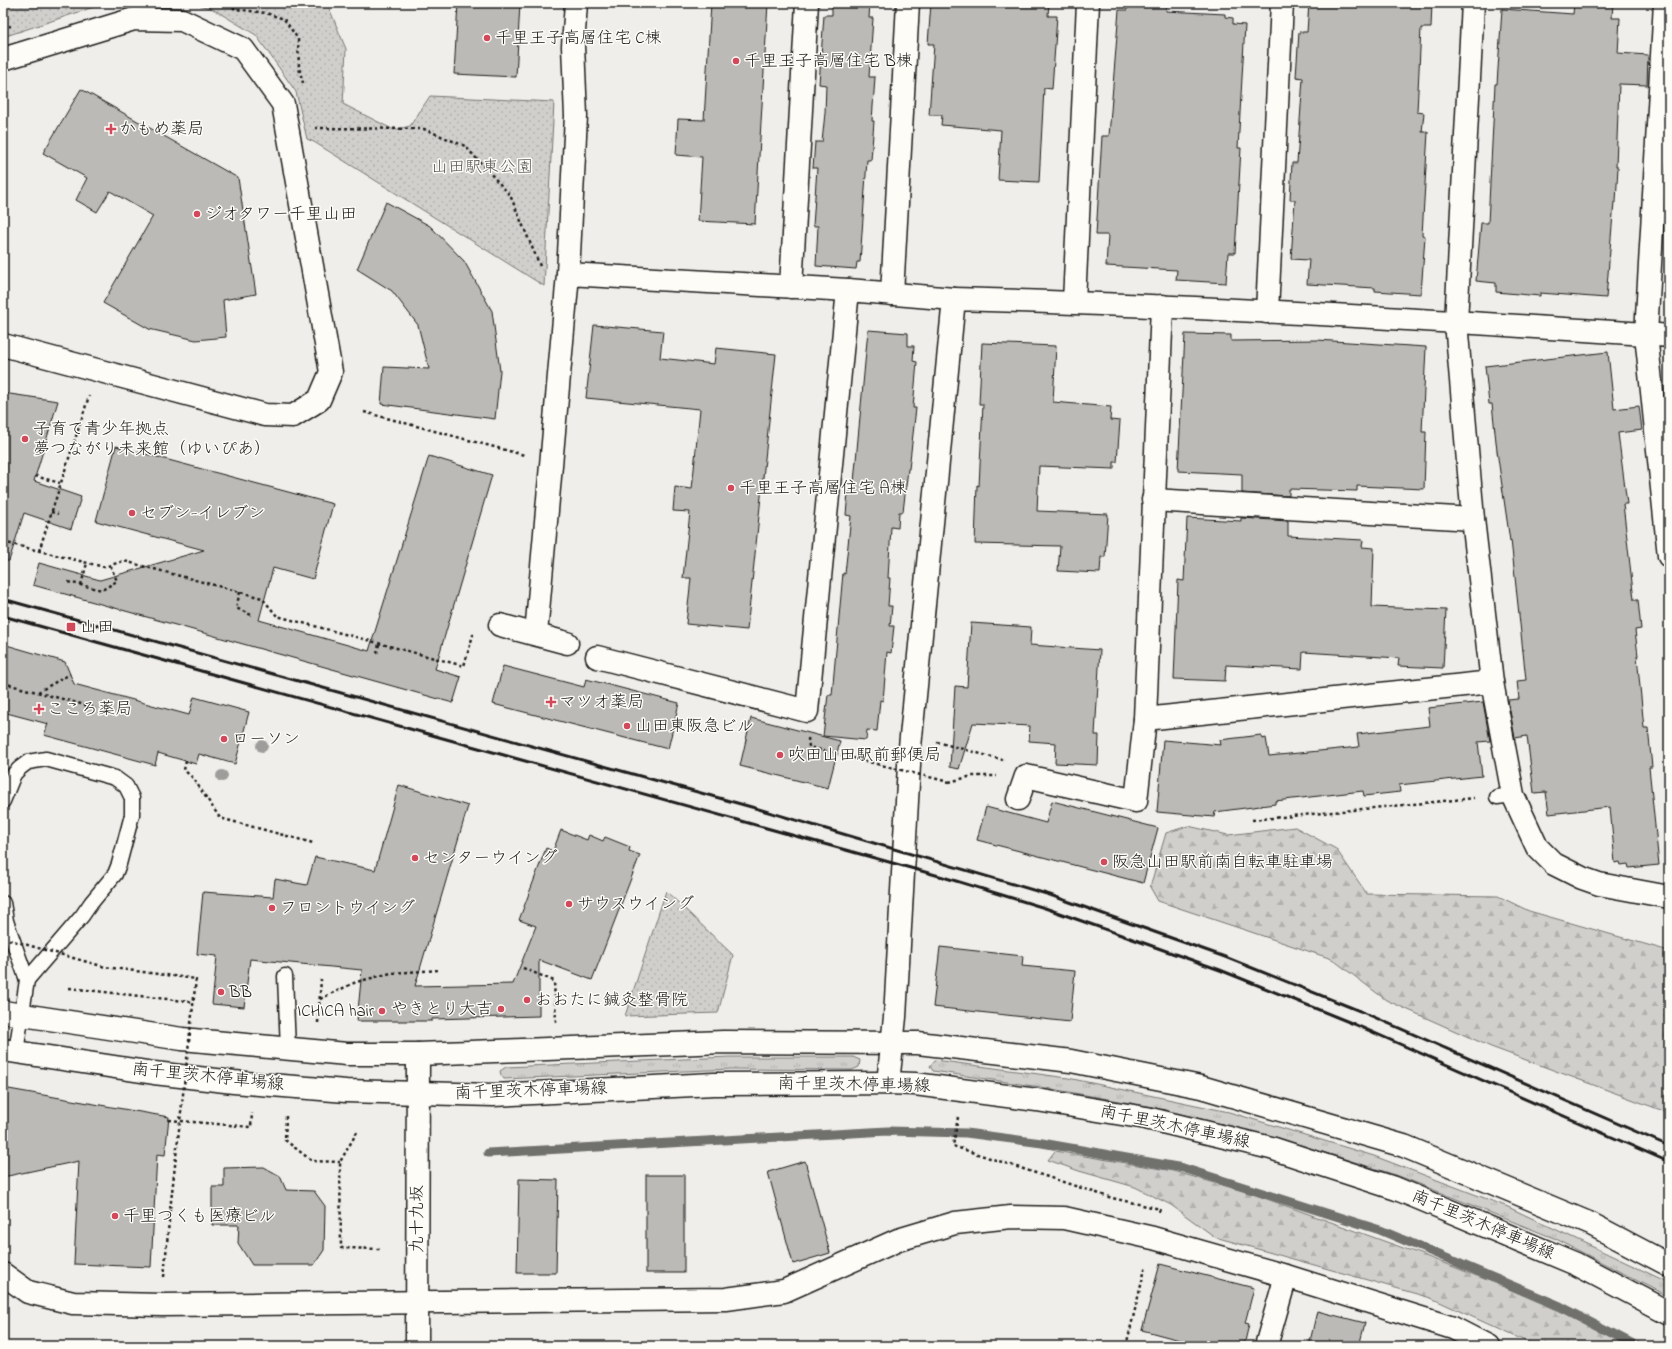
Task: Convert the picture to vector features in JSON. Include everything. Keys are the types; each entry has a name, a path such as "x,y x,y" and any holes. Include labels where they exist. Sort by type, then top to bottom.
{"street":[{"path":"536,634 568,274 576,116 573,46 576,3"},
{"path":"791,287 807,3"},
{"path":"892,294 908,3"},
{"path":"1074,302 1088,3"},
{"path":"1267,312 1282,3"},
{"path":"1473,3 1456,322 1473,519 1505,796 1537,847 1554,864 1599,884 1669,897"},
{"path":"1665,3 1646,334 1669,556"},
{"path":"3,59 134,19 182,20 243,49 283,104 331,372 319,400 293,416 265,415 3,344"},
{"path":"568,274 848,290 954,299 1162,306 1456,322 1669,336"},
{"path":"597,657 807,711 848,290"},
{"path":"888,1083 895,1017 910,747 954,299"},
{"path":"1018,799 1026,776 1136,801 1145,719 1162,306"},
{"path":"1153,500 1473,519"},
{"path":"500,625 568,643"},
{"path":"1145,719 1492,682"},
{"name":"南千里茨木停車場線","path":"12,1014 182,1039 348,1054 418,1054 723,1042 918,1043 1071,1061 1201,1087 1404,1146 1591,1224 1669,1265"},
{"name":"南千里茨木停車場線","path":"10,1051 154,1073 234,1082 346,1090 493,1095 714,1084 888,1083 915,1084 1029,1099 1146,1118 1270,1148 1397,1189 1576,1264 1669,1313"},
{"name":"九十九坂","path":"417,1346 418,1054"},
{"path":"3,1274 28,1292 73,1303 162,1304 726,1299 784,1291 898,1240 955,1223 1011,1216 1064,1218 1153,1238 1286,1276 1453,1328 1488,1346"},
{"path":"1266,1346 1286,1276"}],"lane":[{"path":"3,801 14,774 20,768 28,762 46,759 115,778 126,786 132,798 132,815 115,874 82,916 27,980 12,1014 10,1051"},
{"path":"3,903 6,920 27,980"},
{"path":"285,976 288,1049"}],"path":[{"path":"228,3 235,9 266,14 284,19 298,39 299,68 304,89"},
{"path":"313,122 315,128 314,135"},
{"path":"315,128 424,129 465,146 510,195 542,271"},
{"path":"39,551 90,391"},
{"path":"364,412 530,457"},
{"path":"35,476 60,483"},
{"path":"51,512 58,514"},
{"path":"3,542 104,567 124,561 240,592 262,598 278,616 464,666 473,635 480,636"},
{"path":"81,585 87,563"},
{"path":"68,582 102,590 117,581 110,566"},
{"path":"240,592 236,608 250,615"},
{"path":"377,653 379,644"},
{"path":"38,692 70,674"},
{"path":"3,683 96,708"},
{"path":"807,711 809,747 949,782 972,776 1026,776"},
{"path":"941,743 1008,762"},
{"path":"186,761 184,770 193,778 220,818 313,843"},
{"path":"1252,820 1476,798"},
{"path":"3,938 105,966 196,979 163,1282"},
{"path":"523,968 554,981 556,1027"},
{"path":"320,998 356,982 391,973 440,970"},
{"path":"318,1028 322,979"},
{"path":"69,988 193,1002"},
{"path":"169,1120 251,1127 252,1113"},
{"path":"958,1114 953,1146 1112,1198"},
{"path":"286,1116 285,1140 312,1161 340,1162"},
{"path":"357,1132 340,1162 341,1248 380,1249"},
{"path":"1126,1346 1148,1260"}],"green space":[{"path":"3,3 106,3 3,37"},
{"name":"山田駅東公園","path":"188,3 327,3 346,49 343,104 394,130 410,126 430,96 554,102 544,286 307,139 296,92 256,35 211,8"},
{"path":"1188,826 1228,835 1295,827 1336,849 1367,894 1498,896 1529,911 1669,951 1669,1113 1491,1047 1386,1000 1332,959 1158,901 1150,887 1166,833"},
{"path":"666,891 733,955 718,1013 625,1016"},
{"path":"729,1057 853,1057 860,1060 859,1067 852,1070 731,1069 504,1079 500,1071 506,1067"},
{"path":"935,1060 1068,1078 1229,1112 1374,1156 1508,1207 1661,1279 1669,1283 1669,1297 1556,1239 1399,1176 1278,1138 1148,1106 1040,1087 933,1071 930,1066"},
{"path":"1055,1151 1173,1171 1250,1193 1420,1254 1495,1283 1564,1313 1628,1346 1536,1346 1431,1298 1215,1237 1171,1205 1135,1187 1079,1171 1048,1160"}],"building":[{"name":"千里王子高層住宅 C棟","path":"458,3 520,3 516,77 454,74"},
{"name":"千里王子高層住宅 B棟","path":"711,3 768,3 755,224 698,221 702,157 676,155 678,119 704,120"},
{"path":"832,3 870,3 869,18 873,18 869,77 875,77 872,121 874,121 871,160 867,160 860,262 857,262 856,269 816,266 818,226 813,226 817,168 813,168 815,142 822,142 825,113 826,85 819,84 824,15 832,15"},
{"path":"931,3 1049,3 1048,16 1057,16 1052,89 1044,88 1039,182 998,180 1001,130 941,125 942,115 929,115 934,44 928,44"},
{"path":"1127,3 1167,3 1166,11 1225,14 1225,17 1233,18 1233,24 1245,25 1238,148 1241,148 1235,253 1228,253 1226,283 1176,280 1177,270 1106,266 1108,235 1096,235 1102,136 1109,136 1119,10 1127,10"},
{"path":"1309,3 1432,3 1431,28 1421,28 1417,112 1424,113 1422,132 1428,132 1422,235 1425,236 1421,294 1375,291 1375,288 1307,284 1309,260 1291,259 1295,200 1290,200 1292,163 1297,163 1303,78 1296,77 1299,32 1307,32"},
{"path":"1574,3 1613,3 1612,18 1620,18 1618,53 1648,55 1647,85 1619,84 1616,202 1614,202 1606,298 1540,293 1540,296 1496,292 1496,283 1476,281 1481,223 1488,223 1495,84 1497,84 1502,9 1573,14"},
{"name":"ジオタワー千里山田","path":"81,89 238,178 256,294 223,300 226,337 196,340 149,329 103,303 153,216 110,191 97,212 76,200 87,178 43,153"},
{"path":"386,202 430,226 464,261 492,311 500,371 495,419 381,404 384,367 429,369 418,325 392,291 357,269"},
{"name":"千里王子高層住宅 A棟","path":"594,325 663,331 660,358 714,364 716,348 776,354 747,630 686,624 691,578 683,578 690,512 673,511 675,487 692,489 700,409 586,398"},
{"path":"868,330 908,333 908,346 914,346 913,361 917,362 913,408 916,408 903,512 899,512 898,528 891,527 888,606 892,606 890,626 894,626 891,653 887,652 883,701 880,700 877,731 867,730 866,740 823,736 828,695 832,695 843,573 845,574 851,516 846,515 848,492 853,493"},
{"path":"1185,334 1231,335 1231,341 1317,340 1426,347 1422,432 1426,432 1424,489 1357,486 1357,491 1289,489 1289,496 1242,493 1242,474 1178,471"},
{"path":"982,343 1056,346 1053,402 1111,407 1110,420 1120,421 1117,462 1114,462 1114,469 1039,466 1037,511 1108,514 1105,557 1101,557 1100,573 1058,571 1060,546 975,544 977,485 979,486 983,404 979,404"},
{"path":"1608,352 1614,409 1639,406 1642,430 1618,433 1627,504 1623,504 1634,600 1638,600 1641,629 1635,630 1644,728 1648,728 1652,767 1649,767 1659,865 1629,868 1628,864 1621,865 1620,862 1615,863 1610,807 1549,814 1546,792 1534,793 1527,736 1515,738 1508,700 1519,699 1517,681 1526,680 1511,540 1510,541 1497,451 1492,404 1489,404 1485,366"},
{"name":"子育て青少年拠点 夢つながり未来館（ゆいぴあ）","path":"3,393 58,401 34,481 81,497 71,529 24,513 9,561 3,561"},
{"path":"116,446 333,504 313,579 273,568 259,620 369,651 429,456 492,475 435,669 461,677 453,703 33,585 39,563 100,580 204,550 96,521"},
{"path":"1187,518 1241,521 1241,518 1288,521 1288,536 1363,540 1362,547 1374,548 1372,607 1446,610 1443,668 1398,666 1399,658 1303,652 1302,669 1226,665 1225,681 1174,679 1178,580 1184,581"},
{"path":"971,623 1031,627 1030,645 1100,650 1095,735 1099,735 1098,765 1055,763 1056,743 1029,741 1030,726 973,723 959,769 950,767 955,686 967,687"},
{"path":"3,644 65,662 74,684 189,715 194,697 249,712 235,764 199,754 196,764 158,753 155,765 44,735 48,724 3,712"},
{"name":"山田東阪急ビル","path":"503,666 584,687 586,679 679,703 668,749 493,704"},
{"path":"1483,702 1490,741 1478,742 1482,776 1399,785 1400,792 1364,796 1363,791 1275,801 1275,804 1215,812 1214,817 1157,812 1163,740 1221,745 1220,740 1261,735 1262,739 1266,738 1269,756 1359,747 1357,734 1430,726 1428,708"},
{"path":"751,718 840,741 828,788 740,766"},
{"path":"399,785 468,806 415,986 513,984 536,926 519,920 546,848 553,851 561,830 587,840 589,835 603,841 605,837 630,847 629,851 640,855 592,980 539,960 539,1016 432,1019 432,1021 357,1021 362,970 250,959 244,1007 212,1004 217,956 197,954 203,892 273,897 275,879 307,885 315,857 375,870"},
{"name":"阪急山田駅前南自転車駐車場","path":"1052,801 1158,828 1143,883 977,840 986,807 1046,823"},
{"path":"940,947 1023,956 1022,966 1075,971 1070,1022 933,1007"},
{"path":"3,1088 169,1117 165,1155 157,1154 151,1267 74,1264 79,1161 3,1177"},
{"path":"805,1161 830,1253 793,1264 768,1172"},
{"path":"264,1167 280,1176 286,1190 314,1191 325,1206 324,1250 314,1265 252,1265 238,1243 239,1225 212,1225 212,1187 224,1187 224,1168"},
{"path":"646,1175 684,1175 684,1273 646,1273"},
{"path":"519,1179 558,1180 556,1273 517,1273"},
{"path":"1160,1264 1254,1288 1245,1323 1249,1324 1244,1346 1202,1346 1142,1330"},
{"path":"1317,1311 1365,1323 1359,1346 1309,1346"}],"waterway":[{"path":"488,1153 888,1131 966,1133 1042,1143 1183,1168 1380,1230 1560,1306 1637,1346"}],"railway":[{"path":"3,599 755,808 1050,895 1225,957 1360,1011 1669,1146"},
{"path":"3,616 943,877 1045,908 1220,970 1354,1024 1669,1162"}],"place":[{"name":"千里王子高層住宅 C棟","path":"487,38"},
{"name":"千里王子高層住宅 B棟","path":"736,61"},
{"name":"かもめ薬局","path":"111,129"},
{"name":"ジオタワー千里山田","path":"197,214"},
{"name":"子育て青少年拠点 夢つながり未来館（ゆいぴあ）","path":"25,439"},
{"name":"千里王子高層住宅 A棟","path":"731,488"},
{"name":"セブン-イレブン","path":"132,513"},
{"name":"山田","path":"71,627"},
{"name":"マツオ薬局","path":"551,702"},
{"name":"こころ薬局","path":"39,709"},
{"name":"山田東阪急ビル","path":"627,726"},
{"name":"ローソン","path":"224,739"},
{"name":"吹田山田駅前郵便局","path":"780,755"},
{"name":"センターウイング","path":"415,858"},
{"name":"阪急山田駅前南自転車駐車場","path":"1104,862"},
{"name":"サウスウイング","path":"569,904"},
{"name":"フロントウイング","path":"272,908"},
{"name":"BB","path":"221,992"},
{"name":"おおたに鍼灸整骨院","path":"527,1000"},
{"name":"やきとり大吉","path":"501,1009"},
{"name":"ICHICA hair","path":"382,1011"},
{"name":"千里つくも医療ビル","path":"115,1216"}]}
